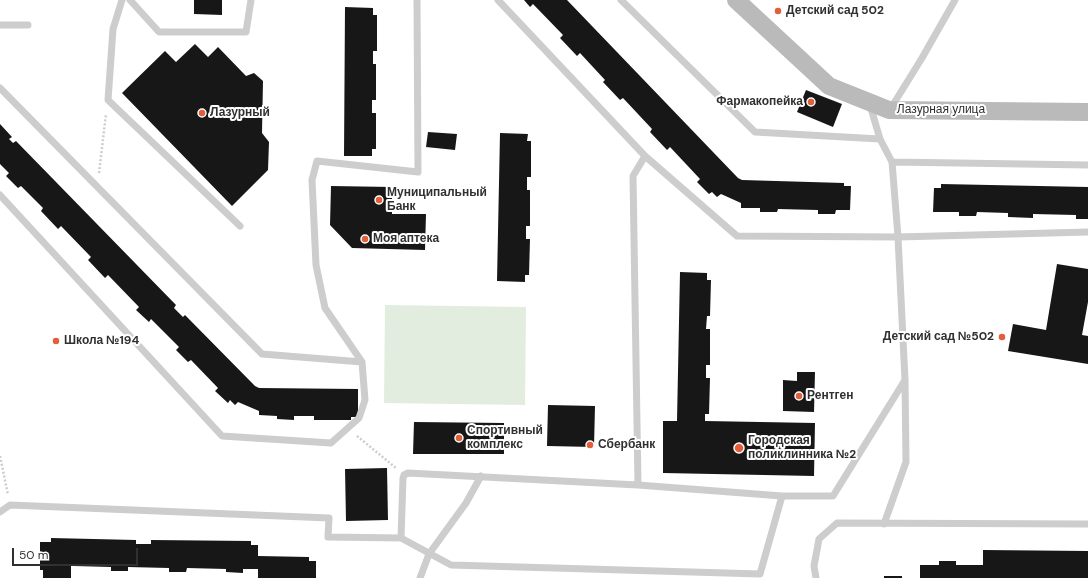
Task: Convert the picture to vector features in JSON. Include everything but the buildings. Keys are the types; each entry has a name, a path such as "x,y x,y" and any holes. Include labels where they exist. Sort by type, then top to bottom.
{"street":[{"name":"Лазурная улица","path":"736,0 829,86 889,110 1088,112"}],"lane":[{"path":"122,0 114,29 108,100 240,226"},
{"path":"130,0 159,32 246,32 251,0"},
{"path":"0,195 222,436 331,443 359,418 365,400 362,362 325,308 316,265 312,180 317,161 418,172 417,0"},
{"path":"498,0 646,156 737,236 898,237 1088,232"},
{"path":"621,0 756,132 880,139"},
{"path":"889,110 922,58 955,0"},
{"path":"0,25 28,25"},
{"path":"0,88 262,354 362,362"},
{"path":"869,102 880,139 892,162 898,237 905,380 906,462 884,524"},
{"path":"638,485 633,176 646,156"},
{"path":"892,162 1088,165"},
{"path":"401,538 403,478 408,472 638,485 782,496 833,496 905,380"},
{"path":"420,578 429,554 466,503 481,476"},
{"path":"0,512 10,505 329,518 328,537 401,538 451,565 760,574 782,496"},
{"path":"816,578 814,566 819,539 837,523 1088,524"}],"path":[{"path":"92,181 98,174 108,100"},
{"path":"348,428 404,475"},
{"path":"0,456 10,505"}],"green space":[{"path":"385,305 526,307 525,405 384,403"}],"place":[{"name":"Детский сад 502","path":"778,11"},
{"name":"Фармакопейка","path":"811,102"},
{"name":"Лазурный","path":"202,113"},
{"name":"Муниципальный Банк","path":"379,200"},
{"name":"Моя аптека","path":"365,239"},
{"name":"Детский сад №502","path":"1002,337"},
{"name":"Школа №194","path":"56,341"},
{"name":"Рентген","path":"799,396"},
{"name":"Спортивный комплекс","path":"459,438"},
{"name":"Сбербанк","path":"590,445"},
{"name":"Городская поликлинника №2","path":"739,448"}]}
